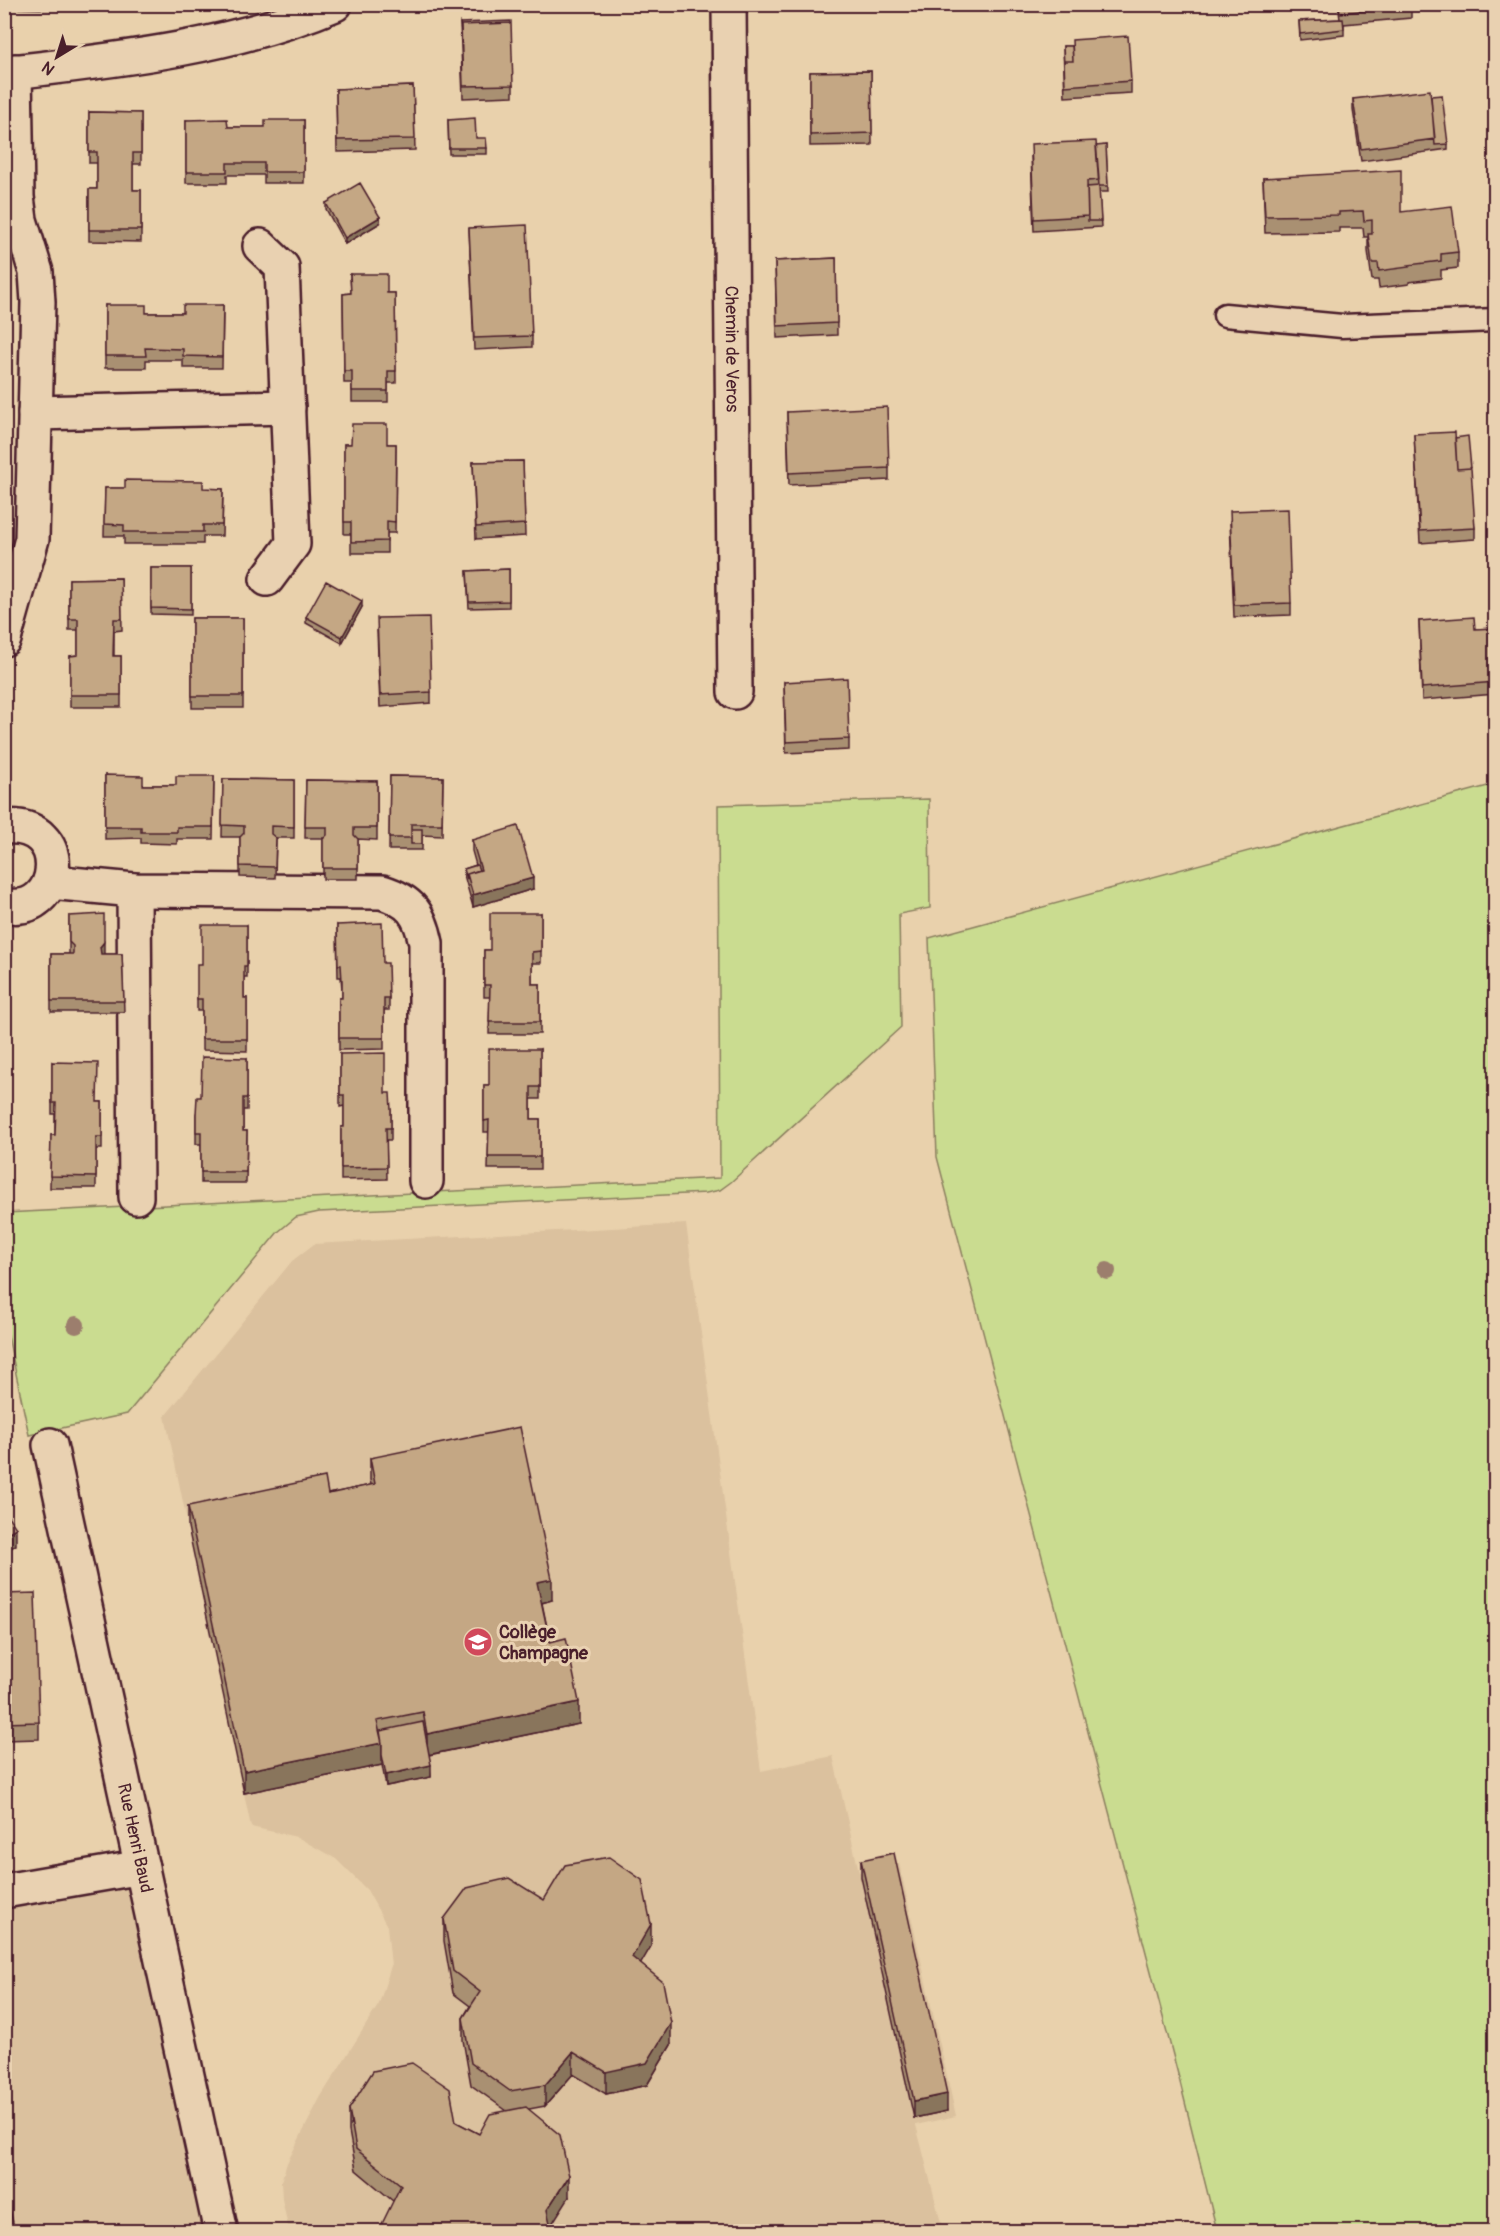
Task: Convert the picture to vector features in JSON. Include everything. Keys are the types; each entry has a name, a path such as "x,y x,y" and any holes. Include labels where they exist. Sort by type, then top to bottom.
{"street":[{"path":"4,639 35,413 38,302 36,272 20,220 17,197 10,72 142,55 219,41 280,24 335,4"},
{"name":"Chemin de Veros","path":"729,4 735,692"},
{"path":"260,246 282,267 293,544 267,579"},
{"path":"35,413 288,406"},
{"path":"4,905 20,906 30,903 46,890 54,868 52,853 45,840 33,831 5,823"},
{"path":"50,882 134,890 382,892 408,904 422,926 426,943 426,1181"},
{"path":"134,890 136,1197"},
{"name":"Rue Henri Baud","path":"51,1445 221,2232"},
{"path":"4,1891 142,1867"}],"lane":[{"path":"1225,315 1342,326 1496,320"}],"shaded area":[{"name":"Collège Champagne","path":"686,1224 761,1771 833,1756 859,1872 899,1863 956,2116 916,2125 943,2231 289,2231 282,2199 281,2181 287,2163 320,2098 379,2004 391,1966 387,1926 367,1890 336,1859 297,1837 251,1827 165,1416 292,1261 314,1244"},
{"path":"142,1867 221,2231 5,2232 5,1891"}],"green space":[{"path":"1495,784 1495,2231 1217,2231 1179,2078 937,1157 929,938"},
{"path":"929,799 930,908 899,914 901,1027 720,1190 706,1193 319,1212 296,1217 278,1232 127,1414 29,1435 5,1322 4,1213 720,1178 718,805"}],"building":[{"path":"1339,4 1411,4 1411,6 1340,13"},
{"path":"1343,19 1344,29 1300,34 1299,21"},
{"path":"511,21 511,23 461,25 461,31 460,23"},
{"path":"511,23 513,85 463,86 461,25"},
{"path":"1128,36 1131,81 1065,86 1064,61 1073,61 1072,40"},
{"path":"1063,46 1072,46 1073,61 1064,61 1064,66"},
{"path":"871,71 872,133 810,135 810,72"},
{"path":"413,86 415,139 337,140 336,89"},
{"path":"1430,90 1435,139 1361,149 1353,99"},
{"path":"1442,95 1448,144 1435,145 1431,96"},
{"path":"89,112 141,113 141,153 133,153 133,190 141,190 141,230 89,230 89,189 97,189 97,152 89,152"},
{"path":"475,118 476,138 486,138 487,148 449,148 448,120"},
{"path":"227,119 228,127 265,127 265,120 304,120 304,172 264,172 264,163 227,163 227,172 186,172 186,120"},
{"path":"1096,141 1099,180 1087,181 1088,216 1034,219 1031,144"},
{"path":"1106,145 1108,186 1099,186 1096,146"},
{"path":"1401,170 1401,212 1452,206 1458,252 1441,254 1441,261 1379,271 1378,263 1372,263 1368,234 1372,234 1372,220 1364,221 1363,211 1339,212 1339,215 1265,216 1263,178"},
{"path":"360,183 380,217 345,238 326,203"},
{"path":"1099,186 1101,221 1088,221 1087,187"},
{"path":"527,225 532,336 474,338 469,228"},
{"path":"836,258 837,323 777,326 775,261"},
{"path":"350,274 387,274 387,293 395,293 396,371 388,371 388,391 352,391 352,371 344,371 343,294 351,293"},
{"path":"105,305 146,305 146,313 183,313 183,305 223,305 222,357 183,356 183,349 145,348 146,356 105,356"},
{"path":"887,407 889,468 789,473 787,412"},
{"path":"352,424 387,424 387,444 396,444 395,522 387,521 387,541 351,542 351,522 344,522 344,444 351,444"},
{"path":"1455,432 1457,469 1471,468 1475,528 1420,531 1414,434"},
{"path":"1468,436 1471,468 1457,469 1455,438"},
{"path":"523,461 525,524 476,527 473,462"},
{"path":"125,480 203,481 203,488 223,489 222,525 203,525 203,532 124,532 124,525 104,524 105,488 125,488"},
{"path":"1288,509 1291,603 1234,605 1230,511"},
{"path":"151,568 191,568 191,609 151,608"},
{"path":"509,569 509,601 469,602 467,571"},
{"path":"121,578 122,619 114,619 113,656 121,656 121,695 70,695 70,656 78,655 78,619 69,619 69,579"},
{"path":"326,581 362,601 342,637 306,617"},
{"path":"429,617 431,692 380,695 377,618"},
{"path":"1474,617 1475,629 1496,628 1496,682 1422,688 1419,621"},
{"path":"192,618 243,618 243,696 192,696"},
{"path":"847,678 849,739 786,742 784,682"},
{"path":"105,775 143,776 143,785 176,785 176,776 214,776 213,827 177,827 177,832 141,832 141,827 105,827"},
{"path":"390,776 443,777 442,824 411,824 411,838 389,838"},
{"path":"223,779 294,780 294,827 271,826 271,834 276,838 275,867 240,866 240,837 244,833 244,826 222,825"},
{"path":"306,780 377,781 377,828 354,828 354,835 358,839 358,868 323,868 323,839 327,835 327,827 305,827"},
{"path":"518,826 533,878 473,895 467,874 481,870 472,840"},
{"path":"411,829 422,829 422,844 411,844"},
{"path":"477,865 479,870 467,874 467,879 464,869"},
{"path":"490,913 541,913 541,951 532,952 532,984 540,984 540,1022 489,1022 490,985 484,985 484,950 490,950"},
{"path":"104,914 104,942 100,947 101,954 122,954 124,1001 51,1001 51,954 73,954 73,946 69,942 69,916"},
{"path":"382,923 383,963 388,963 389,998 384,998 384,1038 339,1038 339,998 342,998 342,981 341,965 338,965 337,925"},
{"path":"202,925 247,925 244,998 247,998 247,1039 202,1039 202,999 197,999 197,964 202,964"},
{"path":"489,1049 540,1049 540,1087 531,1087 531,1119 540,1119 540,1157 488,1157 489,1120 484,1121 484,1085 489,1085"},
{"path":"385,1053 385,1093 390,1093 391,1110 391,1128 386,1128 387,1167 341,1168 344,1095 340,1095 340,1054"},
{"path":"202,1057 247,1058 247,1098 243,1098 243,1131 247,1131 246,1172 201,1172 201,1132 196,1132 196,1114 197,1097 201,1097"},
{"path":"52,1062 98,1063 97,1102 102,1102 102,1137 96,1137 96,1177 50,1176 51,1135 55,1135 56,1103 52,1103"},
{"path":"520,1427 552,1579 537,1582 550,1642 566,1638 579,1702 427,1734 423,1712 377,1721 382,1743 244,1771 188,1506 325,1477 328,1494 375,1484 370,1458"},
{"path":"4,1510 16,1528 4,1535"},
{"path":"35,1593 39,1722 4,1723 4,1594"},
{"path":"423,1722 431,1765 386,1775 380,1731"},
{"path":"894,1853 947,2094 914,2101 861,1860"},
{"path":"609,1857 642,1880 651,1924 632,1957 663,1982 671,2023 647,2063 606,2072 573,2052 545,2085 510,2091 471,2063 463,2018 480,1992 453,1971 444,1919 467,1888 509,1878 544,1900 565,1865"},
{"path":"412,2063 450,2089 456,2122 479,2134 490,2114 526,2107 560,2135 569,2176 547,2210 552,2232 378,2232 401,2185 356,2149 349,2109 373,2071"},
{"path":"4,2182 15,2232 4,2232"}],"place":[{"name":"Collège Champagne","path":"478,1642"}]}
